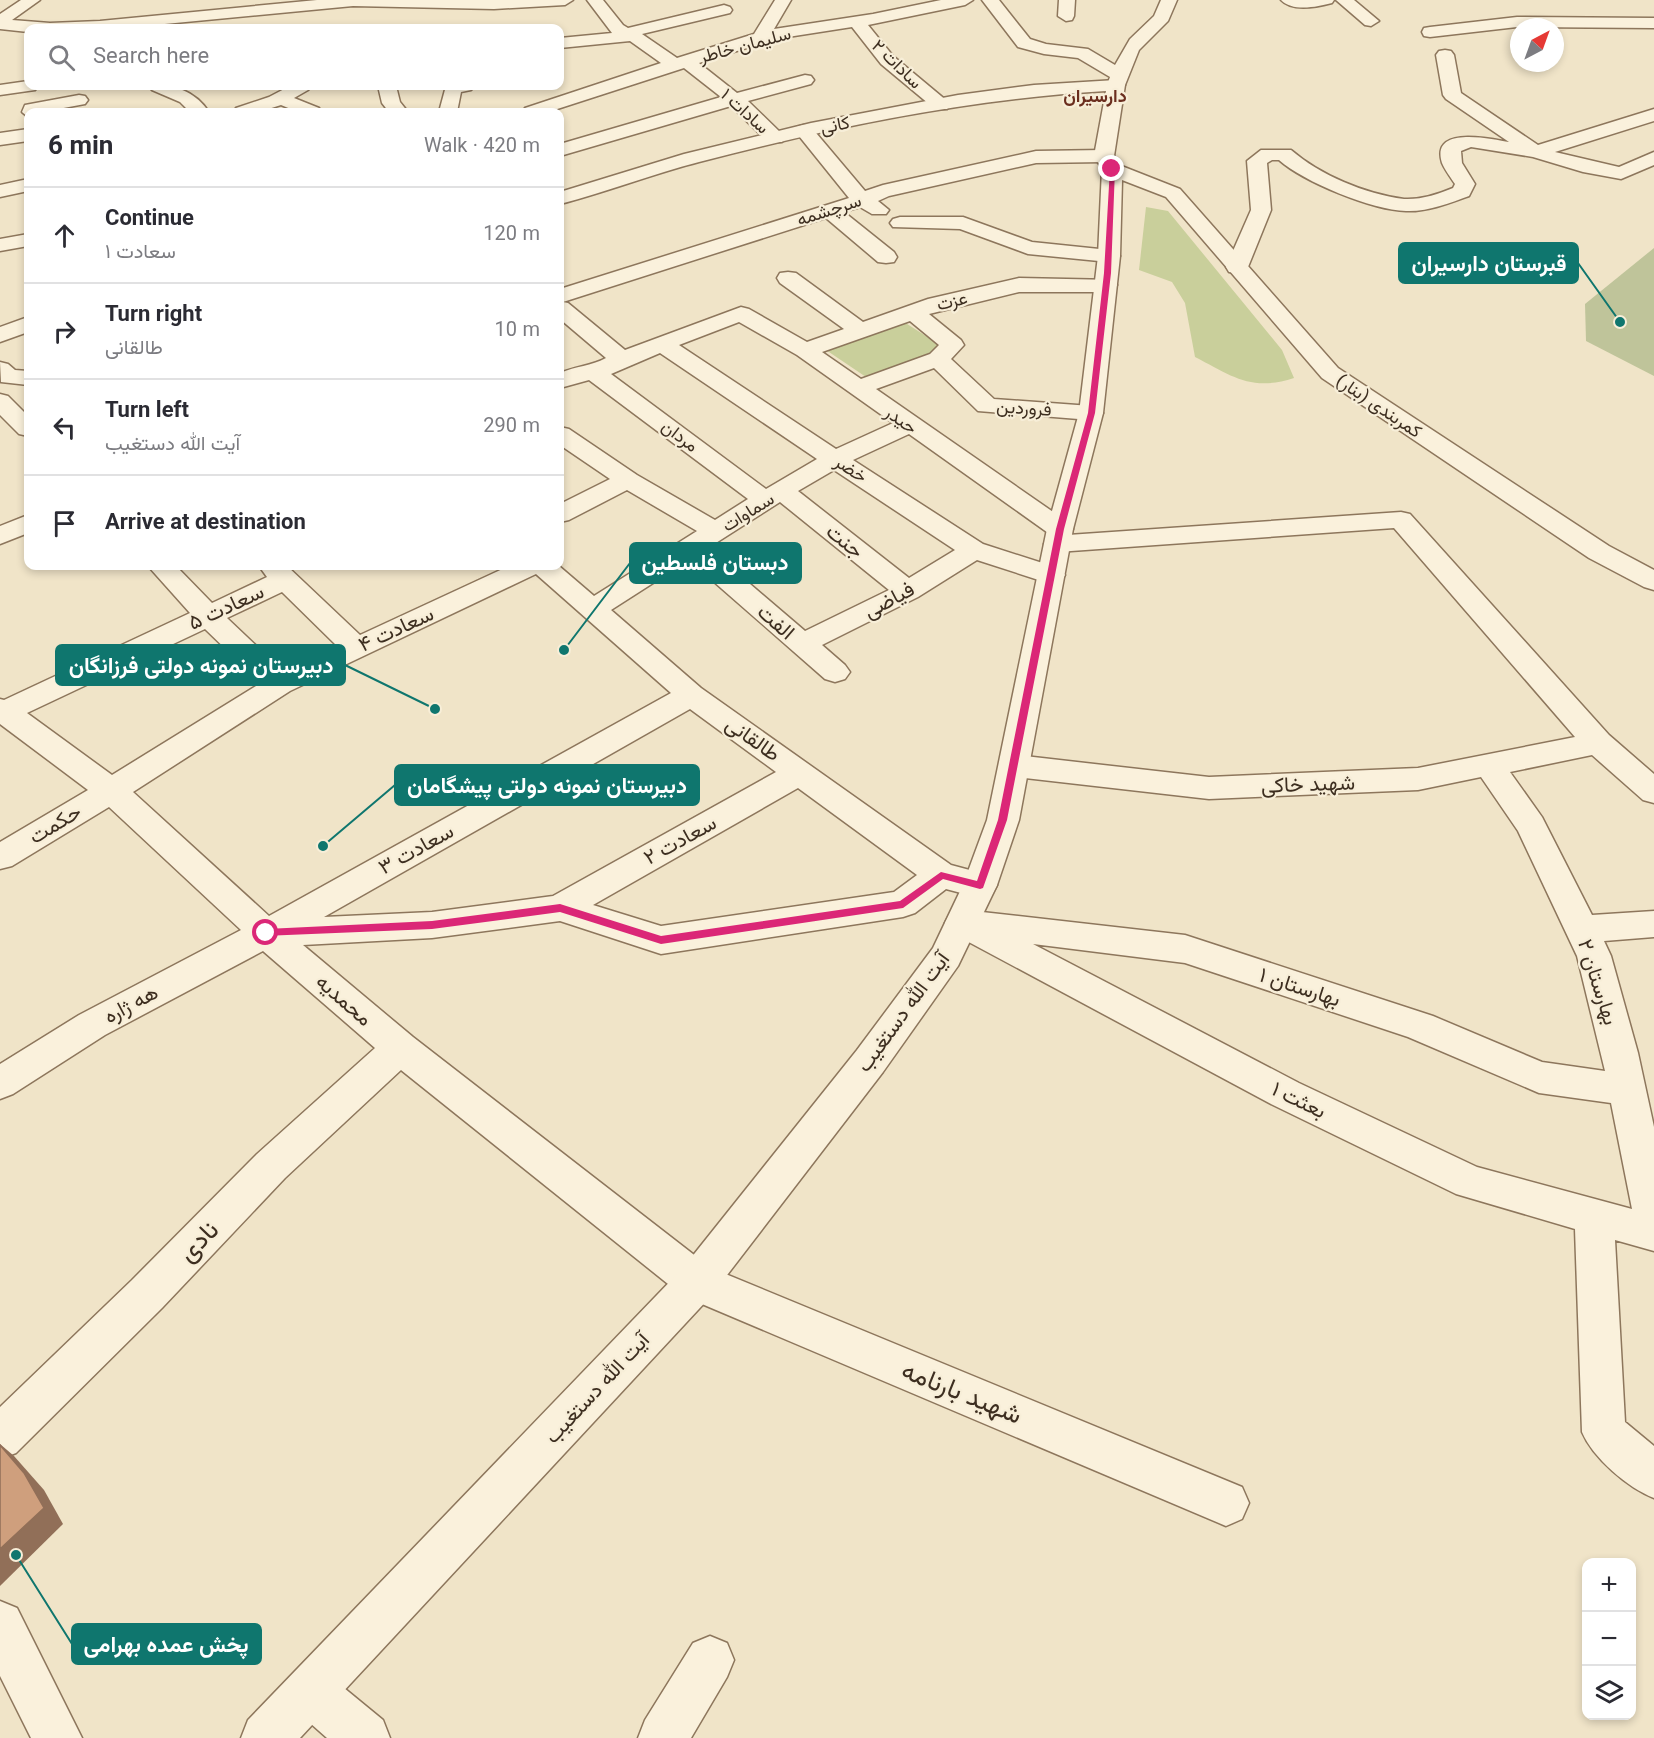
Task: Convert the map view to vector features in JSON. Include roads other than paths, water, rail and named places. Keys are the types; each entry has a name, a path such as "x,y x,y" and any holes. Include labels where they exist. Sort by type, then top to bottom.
{"street":[{"path":"0,23 32,0"},
{"path":"117,24 179,17 207,17 301,3 400,1 494,4 566,0"},
{"name":"سادات ۱","path":"595,0 617,29 681,63 734,99 775,138"},
{"path":"564,43 629,35 730,12 703,0"},
{"path":"761,29 783,0"},
{"path":"865,20 879,0"},
{"name":"سلیمان خاطر","path":"543,108 681,63 761,29 865,20 965,0"},
{"path":"990,0 1024,42 1044,49 1082,53 1118,80"},
{"path":"1146,0 1168,6"},
{"path":"1289,0 1313,3 1326,0"},
{"path":"1344,0 1371,21"},
{"path":"400,1 401,19"},
{"path":"241,24 301,3 316,12 324,24"},
{"path":"490,21 494,4"},
{"name":"آیت الله دستغیب","path":"266,1738 697,1282 877,1051 946,956 980,885 1003,820 1056,549 1091,413 1108,271 1108,162 1118,80 1132,47 1160,23 1168,6"},
{"path":"1430,32 1585,14 1654,21"},
{"name":"سادات ۲","path":"865,20 887,60 941,105"},
{"path":"0,23 24,28"},
{"path":"631,55 653,50"},
{"path":"1445,55 1452,95 1535,152"},
{"path":"564,149 805,80"},
{"name":"کانی","path":"564,197 691,158 804,131 958,100 1118,80"},
{"path":"0,90 24,87"},
{"path":"564,89 578,95"},
{"path":"167,90 186,98 196,108"},
{"path":"254,108 295,90"},
{"path":"388,90 391,103 395,108"},
{"path":"449,108 453,90"},
{"path":"280,98 303,108"},
{"path":"36,108 79,99"},
{"path":"1535,152 1654,115"},
{"path":"804,131 862,200 927,239"},
{"path":"0,139 24,136"},
{"path":"1237,267 1261,210 1257,161 1268,154 1284,154 1299,167 1360,195 1406,205 1440,200 1462,192 1465,184 1452,164 1451,148 1469,141 1535,152 1583,166 1654,176"},
{"name":"سرچشمه","path":"564,295 862,200 883,191 1036,157 1108,162"},
{"path":"1621,173 1654,158"},
{"name":"کمربندی (بنار)","path":"1108,162 1173,193 1330,373 1599,552 1654,581"},
{"path":"0,190 24,186"},
{"path":"829,210 886,257"},
{"path":"900,223 963,223 1028,248 1108,271"},
{"path":"0,245 24,241"},
{"name":"عزت","path":"805,350 936,304 1019,285 1108,271"},
{"path":"788,278 860,330"},
{"path":"564,311 622,358"},
{"path":"857,388 938,359 952,345 913,312"},
{"name":"حیدر","path":"661,343 741,314 805,350 908,424 1056,549"},
{"path":"0,335 24,326"},
{"path":"564,379 581,372 595,373 622,358 661,343"},
{"name":"خضر","path":"661,343 746,402 974,550 1056,549"},
{"name":"فروردین","path":"938,359 987,406 1091,413"},
{"path":"0,369 9,376 24,378"},
{"name":"مردان","path":"595,373 774,495"},
{"path":"24,389 0,399 24,425"},
{"name":"سماوات","path":"593,609 835,459 908,424"},
{"path":"564,437 628,480 717,532"},
{"path":"564,512 628,480"},
{"name":"جنت","path":"774,495 908,591"},
{"path":"1056,549 1401,520 1598,743 1654,792"},
{"path":"0,536 24,525"},
{"name":"الفت","path":"692,548 835,672"},
{"name":"فیاضی","path":"801,644 908,591 974,550"},
{"path":"165,570 207,615 280,684"},
{"name":"سعادت ۴","path":"111,791 280,684 522,570"},
{"name":"طالقانی","path":"548,570 691,695 941,875 980,885"},
{"path":"279,572 356,648"},
{"name":"سعادت ۵","path":"2,711 207,615 279,572"},
{"name":"سعادت ۳","path":"266,933 691,695"},
{"name":"محمدیه","path":"2,711 111,791 266,933 400,1048 697,1282"},
{"name":"شهید خاکی","path":"1015,766 1209,788 1418,779 1598,743"},
{"name":"بهارستان ۲","path":"1489,765 1531,825 1594,956 1629,1090 1654,1220"},
{"name":"سعادت ۲","path":"560,908 800,772"},
{"name":"حکمت","path":"0,857 111,791"},
{"path":"266,933 432,925 560,908 661,940 903,904 941,875"},
{"name":"بهارستان ۱","path":"962,923 1185,949 1420,1026 1539,1077 1629,1090"},
{"name":"بعثت ۱","path":"962,923 1286,1094 1470,1182 1654,1233"},
{"path":"1581,928 1654,924"},
{"name":"هه ژاره","path":"0,1083 92,1025 266,933"},
{"name":"نادی","path":"7,1418 147,1294 271,1166 400,1048"},
{"path":"1594,1216 1604,1432 1654,1476"},
{"name":"شهید بارنامه","path":"697,1282 1226,1503"},
{"path":"0,1625 57,1738"},
{"path":"663,1738 710,1660"},
{"path":"310,1691 364,1738"}],"place":[{"name":"قبرستان دارسیران","path":"1620,322"},
{"name":"دبستان فلسطین","path":"564,650"},
{"name":"دبیرستان نمونه دولتی فرزانگان","path":"435,709"},
{"name":"دبیرستان نمونه دولتی پیشگامان","path":"323,846"},
{"name":"پخش عمده بهرامی","path":"16,1555"}],"district":[{"name":"دارسیران","path":"1095,96"}]}
